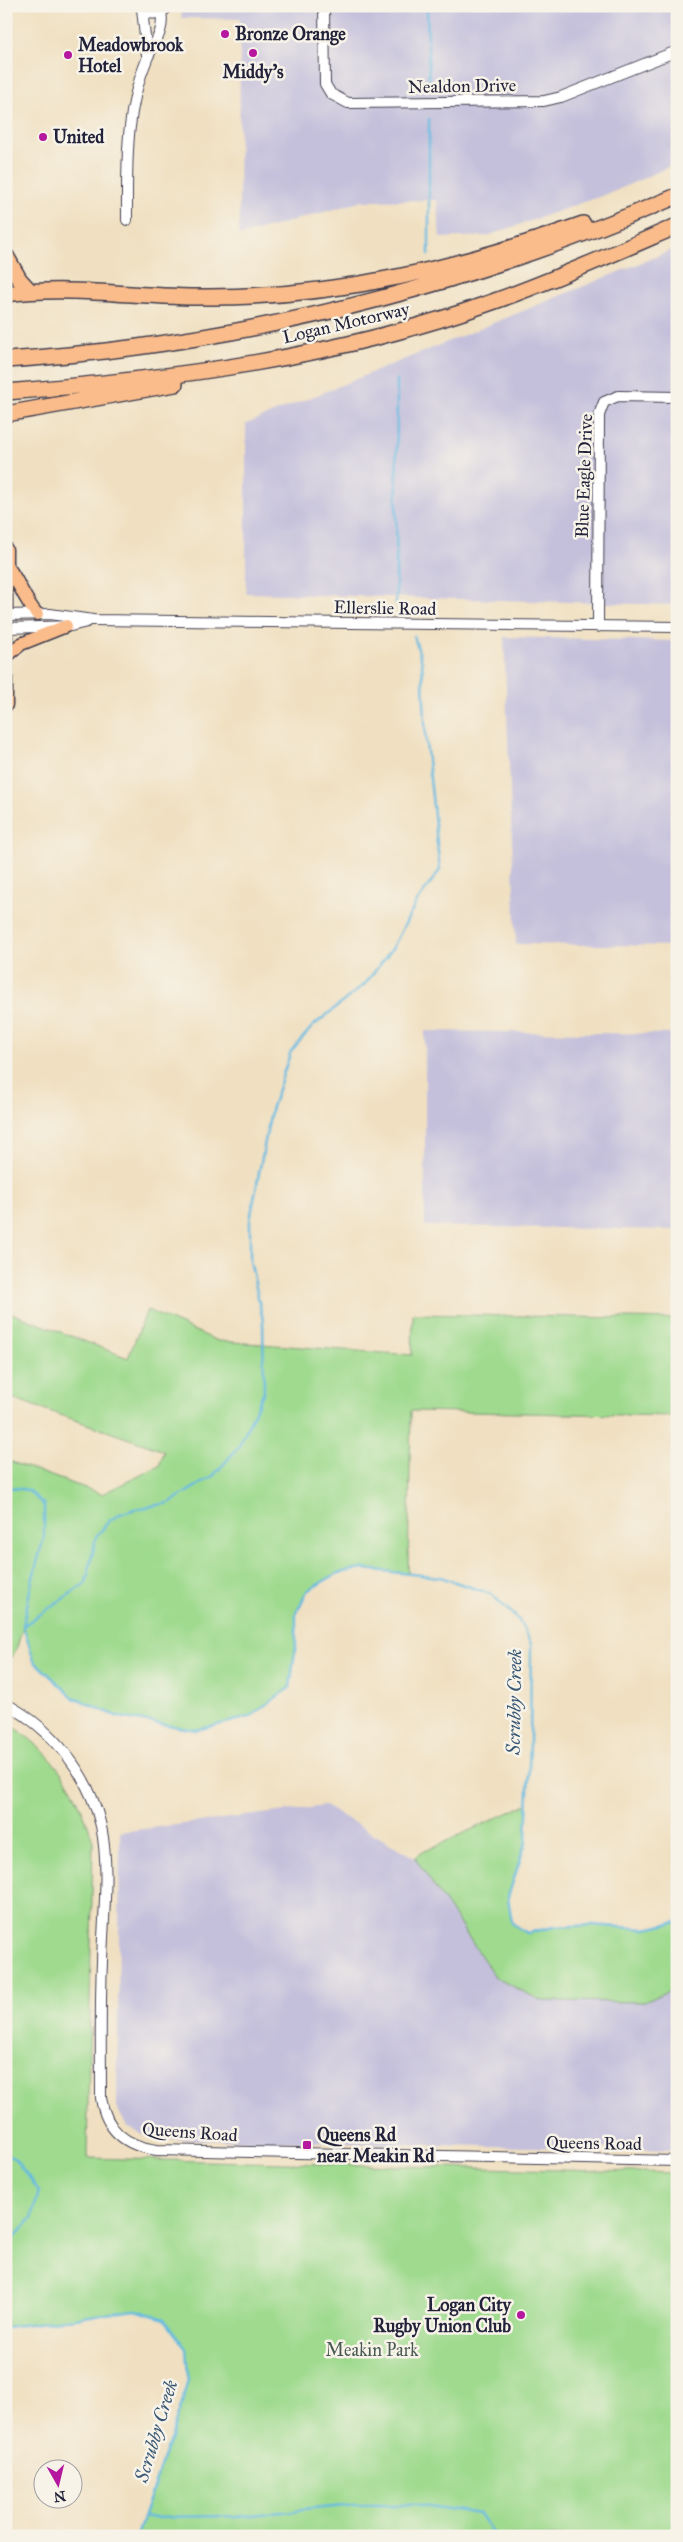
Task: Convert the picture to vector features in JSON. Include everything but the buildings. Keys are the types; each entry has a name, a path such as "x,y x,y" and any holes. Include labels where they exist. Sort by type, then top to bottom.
{"highway":[{"path":"6,294 30,291 71,291 211,298 333,289 390,280 464,262 562,231 637,204 677,196"},
{"name":"Logan Motorway","path":"9,360 93,353 177,342 338,310 503,263 567,241 677,196"},
{"name":"Logan Motorway","path":"9,392 211,369 339,347 444,318 550,280 677,226"},
{"path":"6,256 19,279 30,291"},
{"path":"8,413 174,384 211,369"}],"main road":[{"path":"6,549 6,705"},
{"path":"7,566 19,581 30,606 37,614"},
{"path":"7,656 21,644 66,626"}],"street":[{"name":"Nealdon Drive","path":"324,6 325,84 327,90 337,99 356,104 544,101 561,97 677,51"},
{"path":"127,220 127,134 132,105 147,59 161,31 165,9 148,13 141,8"},
{"path":"141,8 148,45 147,59"},
{"name":"Blue Eagle Drive","path":"598,626 599,415 604,402 618,396 677,397"},
{"name":"Ellerslie Road","path":"7,621 37,614 93,620 677,627"},
{"name":"Ellerslie Road","path":"7,621 66,626 93,620"},
{"name":"Queens Road","path":"6,1704 41,1727 62,1749 80,1773 92,1798 101,1827 104,1892 101,2098 103,2113 109,2125 119,2137 140,2148 164,2151 677,2161"}],"shaded area":[{"path":"182,6 677,6 677,163 613,192 487,236 440,238 437,200 363,201 239,236 240,19 181,18"},
{"path":"677,248 677,605 246,593 246,424"},
{"path":"504,637 677,641 677,946 516,944"},
{"path":"425,1031 677,1034 677,1230 425,1226"},
{"path":"325,1806 415,1858 496,1978 644,2002 677,1988 677,2150 152,2139 127,2127 117,2108 120,1832"}],"green space":[{"path":"147,1310 218,1341 412,1355 413,1314 677,1319 677,1416 411,1411 408,1574 363,1569 338,1573 307,1591 296,1614 296,1643 290,1687 250,1717 196,1730 119,1717 74,1698 49,1676 34,1661 23,1627 17,1647 6,1666 6,1460 102,1494 159,1466 164,1451 6,1396 6,1311 128,1358"},
{"name":"Meakin Park","path":"6,1722 37,1745 62,1773 80,1805 93,1842 87,2158 677,2173 677,2536 137,2536 182,2403 188,2378 186,2349 164,2319 136,2310 6,2327"},
{"path":"527,1804 526,1841 508,1897 512,1923 527,1933 554,1927 592,1925 646,1929 677,1922 677,1988 644,2002 542,2001 496,1978 415,1858 423,1852"}],"waterway":[{"path":"427,6 429,84"},
{"path":"429,119 429,254"},
{"path":"396,604 397,380"},
{"path":"23,1626 86,1583 96,1537 109,1521 120,1514 135,1509 169,1503 213,1476 238,1448 264,1391 263,1320 250,1260 250,1220 271,1110 291,1051 313,1026 365,984 392,949 416,903 440,870 426,742 422,662 414,636"},
{"name":"Scrubby Creek","path":"6,1487 28,1490 44,1505 44,1537 31,1585 23,1626 34,1661 74,1698 119,1717 196,1730 250,1717 290,1687 296,1643 296,1614 307,1591 338,1573 363,1569 440,1577 491,1594 519,1620 531,1644 530,1743 526,1841 508,1897 512,1923 527,1933 554,1927 592,1925 646,1929 677,1922"},
{"name":"Scrubby Creek","path":"6,2154 15,2159 39,2191 32,2218 6,2247"},
{"name":"Scrubby Creek","path":"6,2327 136,2310 164,2319 186,2349 188,2378 182,2403 137,2536"},
{"path":"144,2517 240,2516 355,2505 423,2505 479,2514 495,2536"}],"place":[{"name":"Bronze Orange","path":"225,34"},
{"name":"Middy's","path":"253,53"},
{"name":"Meadowbrook Hotel","path":"68,55"},
{"name":"United","path":"43,137"},
{"name":"Queens Rd near Meakin Rd","path":"307,2145"},
{"name":"Logan City Rugby Union Club","path":"521,2315"}]}
